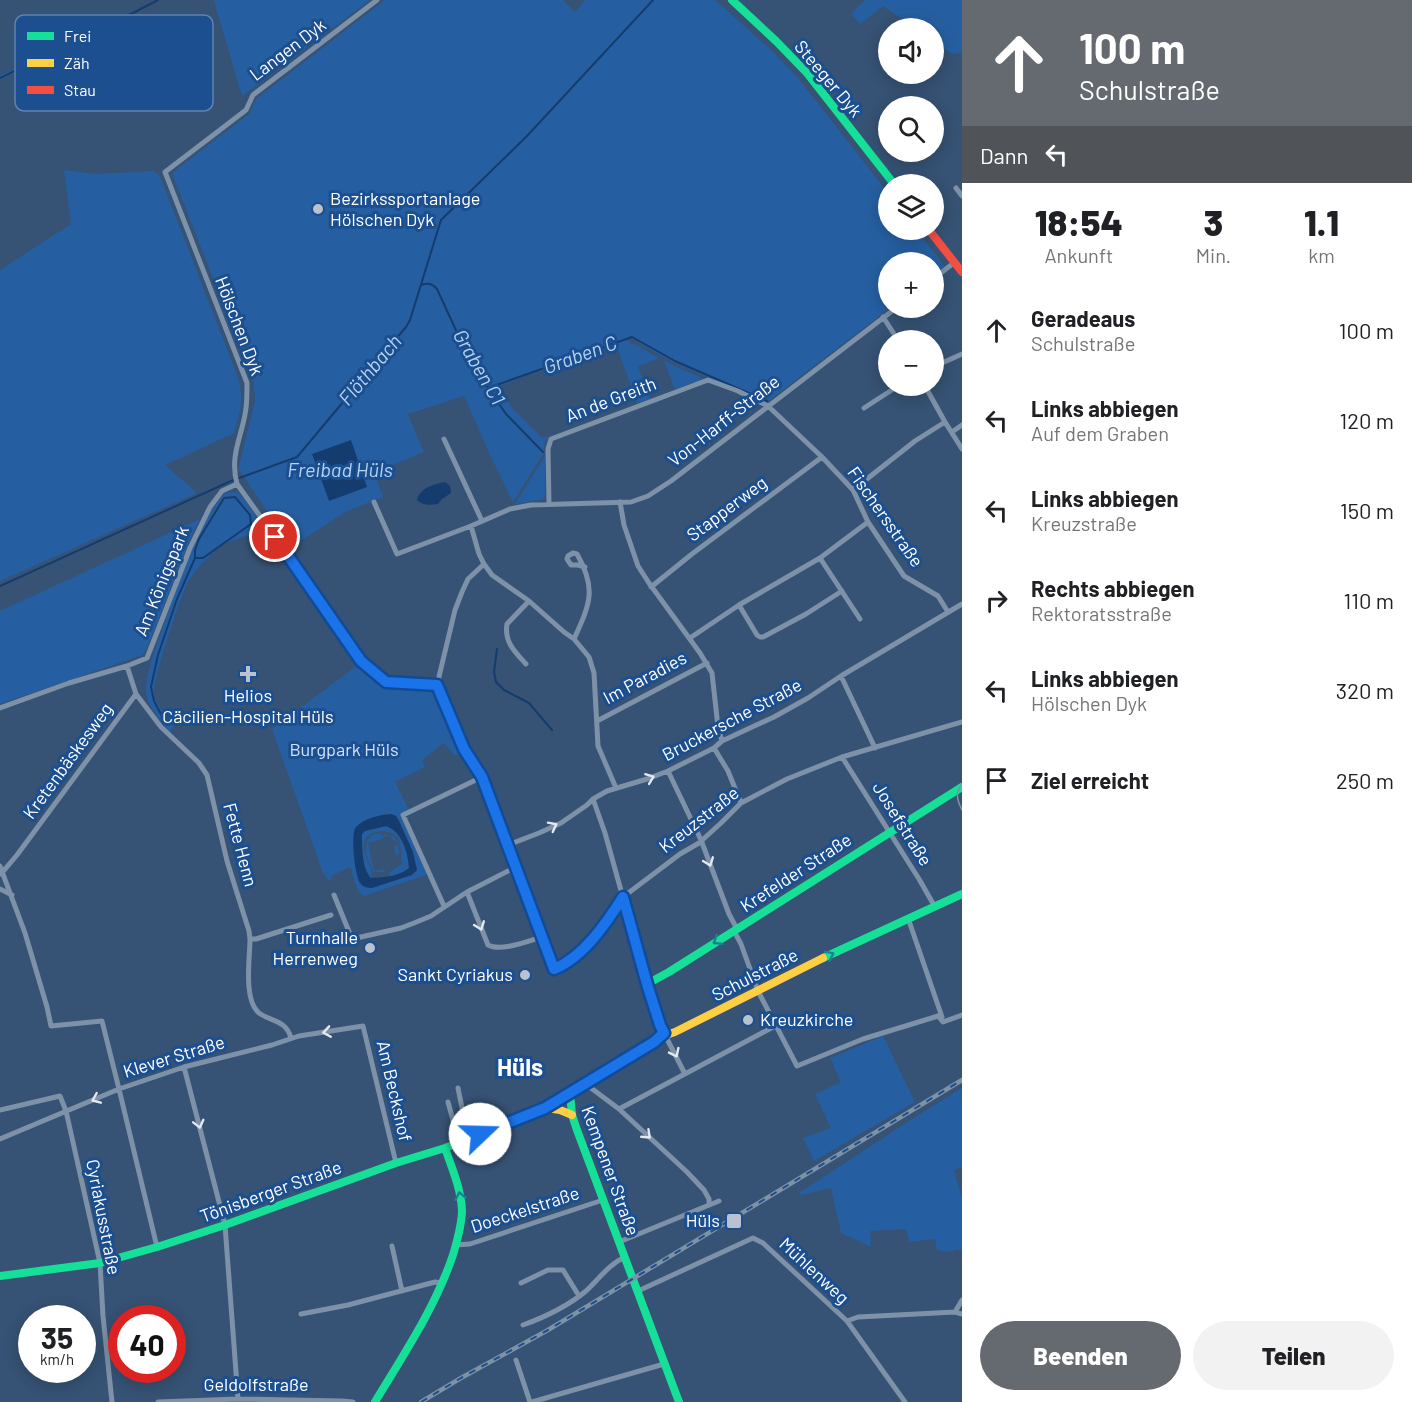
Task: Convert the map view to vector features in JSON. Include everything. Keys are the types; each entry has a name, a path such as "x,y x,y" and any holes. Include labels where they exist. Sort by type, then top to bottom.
{"street":[{"name":"Langen Dyk","path":"165,172 246,110 253,95 377,0"},
{"name":"Steeger Dyk","path":"732,0 807,73 886,174"},
{"name":"Hölschen Dyk","path":"165,172 247,383 246,409 236,446 237,484 331,615 361,661 386,682 437,685"},
{"path":"956,188 962,196"},
{"path":"937,240 962,272"},
{"path":"944,270 955,262"},
{"name":"Von-Harff-Straße","path":"374,502 397,554 510,509 531,505 639,500 671,481 882,318"},
{"path":"944,362 962,354"},
{"name":"Fischersstraße","path":"708,380 738,391 768,406 822,457 853,490 868,522 904,576 938,596 948,612"},
{"name":"An de Greith","path":"549,504 548,449 551,439 708,380"},
{"path":"864,408 883,396"},
{"path":"931,396 962,449"},
{"path":"853,490 915,441 945,422"},
{"path":"952,432 962,425"},
{"path":"444,439 482,521"},
{"name":"Stapperweg","path":"651,587 822,457"},
{"name":"Am Königspark","path":"0,708 147,658 190,548 210,507 222,491 237,484"},
{"path":"620,502 624,525 638,566 690,638 712,673 718,727 722,741"},
{"name":"Im Paradies","path":"690,638 739,605 820,558 868,522"},
{"path":"471,526 484,564 492,575 529,601 583,648 592,665 598,746 616,788"},
{"path":"820,558 860,620"},
{"path":"467,891 488,945 494,948 503,947 542,937 482,777 464,749 437,685 455,610 468,579 484,564"},
{"path":"574,639 589,601 589,579 585,567"},
{"path":"739,605 757,635 763,637 842,591"},
{"path":"526,664 508,642 506,628 507,624 529,601"},
{"name":"Bruckersche Straße","path":"508,845 561,823 592,799 616,788 668,771 714,748 722,741 774,717 962,604"},
{"name":"Im Paradies","path":"597,721 707,663"},
{"name":"Fette Henn","path":"127,666 136,694 161,727 199,763 207,775 227,861 249,931 249,988 255,1008 288,1029 291,1038"},
{"path":"841,676 874,748"},
{"name":"Kretenbäskesweg","path":"1,874 136,694"},
{"name":"Kreuzstraße","path":"542,937 554,969 563,965 602,928 623,897 701,840 741,803 787,779 842,757 962,722"},
{"path":"714,748 728,771 741,803"},
{"name":"Josefstraße","path":"842,757 935,907"},
{"path":"668,771 701,840 758,991 797,1066 863,1039 909,1024 938,1016 943,1022"},
{"path":"444,906 404,815 482,777"},
{"name":"Krefelder Straße","path":"647,984 962,787"},
{"path":"592,799 602,822 660,1025 685,1074"},
{"path":"0,866 39,978 51,1026 102,1021 157,1247"},
{"path":"334,895 352,939 401,928 431,916 467,891 516,867"},
{"path":"0,889 12,895"},
{"name":"Schulstraße","path":"570,1094 654,1042 664,1033 675,1032 831,954 962,894"},
{"path":"250,939 331,915"},
{"path":"908,918 943,1022"},
{"path":"943,1022 962,1014"},
{"path":"619,1109 777,1025"},
{"name":"Klever Straße","path":"0,1139 119,1089 184,1067 291,1038 363,1026"},
{"name":"Am Beckshof","path":"363,1026 396,1163"},
{"path":"184,1067 225,1225 238,1399"},
{"path":"587,1083 619,1109 699,1184 709,1199 709,1205"},
{"path":"454,1124 464,1118 458,1088"},
{"name":"Tönisberger Straße","path":"0,1276 100,1263 157,1247 445,1148 545,1108 570,1094"},
{"name":"Kempener Straße","path":"570,1094 572,1115 678,1402"},
{"path":"0,1110 60,1096 66,1111"},
{"path":"448,1102 458,1142"},
{"path":"545,1108 560,1110 572,1115"},
{"name":"Cyriakusstraße","path":"66,1111 100,1263 112,1402"},
{"path":"375,1402 436,1300 456,1245 462,1211 445,1148"},
{"name":"Doeckelstraße","path":"456,1245 470,1244 603,1200"},
{"path":"619,1242 719,1201"},
{"name":"Mühlenweg","path":"638,1291 753,1238 763,1243 847,1321 905,1402"},
{"path":"392,1246 402,1291"},
{"name":"Kempener Straße","path":"523,1325 562,1307 579,1296 615,1263 625,1257"},
{"path":"521,1283 548,1270 563,1270 579,1296"},
{"path":"301,1314 348,1305 435,1282 443,1283"},
{"path":"955,1312 962,1300"},
{"path":"847,1321 868,1316 955,1312 962,1314"},
{"path":"516,1360 531,1402 664,1364"},
{"name":"Geldolfstraße","path":"158,1402 238,1399 353,1402"}],"green space":[{"path":"370,0 242,96 214,1"},
{"path":"385,0 563,0 575,12 585,0 715,0 768,47 798,78 878,180 878,240 924,240 934,252 878,252 878,317 767,402 675,363 632,337 628,339 630,345 633,343 659,358 638,367 650,399 637,403 616,344 498,386 512,408 542,438 550,435 545,442 543,454 513,502 464,396 408,414 424,452 374,473 383,497 347,511 291,547 239,471 255,401 254,383 172,173 249,114 256,99"},
{"path":"865,0 962,0 962,53 952,54 944,49 944,18 901,18 883,6 860,24 851,14"},
{"path":"15,69 15,73 0,80 0,76"},
{"path":"64,170 96,174 153,171 158,174 236,372 241,396 240,410 234,433 165,465 197,493 0,581 0,270 71,224"},
{"path":"664,361 704,379 675,389"},
{"path":"545,456 544,498 515,504"},
{"path":"237,492 269,534 252,535 225,544 204,561 187,584 167,640 154,694 157,703 173,726 170,733 147,699 146,686 150,667 197,538 214,507 225,493"},
{"path":"200,519 147,648 142,655 0,704 0,611"},
{"name":"Burgpark Hüls","path":"358,665 380,686 413,687 427,689 433,693 438,698 462,751 455,756 444,743 422,760 425,767 395,782 409,810 400,815 426,875 364,896 356,887 350,867 331,876 332,879 329,881 323,873 272,729","holes":["380,815 396,816 413,852 412,875 360,883 358,826"]},
{"path":"386,826 400,838 406,849 409,868 390,877 389,873 402,864 399,842 393,834 385,831 375,832 367,836 364,843 372,872 371,878 364,863 362,834 365,831"},
{"path":"375,834 390,835 368,843 374,871 384,869 385,872 373,872 366,853 367,839"},
{"path":"391,835 397,842 399,854 396,855 394,846 397,845"},
{"path":"883,1036 915,1102 814,1161 803,1138 831,1128 815,1094 841,1082 830,1058"},
{"path":"962,1088 962,1167 954,1170 962,1198 962,1251 937,1250 935,1239 909,1242 906,1229 870,1231 871,1247 841,1233 831,1188 801,1195 799,1193 909,1121"}],"water":[{"name":"Freibad Hüls","path":"351,440 367,487 329,501 312,454"},
{"path":"445,482 450,486 451,493 438,504 429,505 417,500 424,490 432,485"},
{"path":"391,814 399,821 413,852 417,870 412,875 372,888 367,887 360,883 356,872 354,831 363,821","holes":["386,826 392,829 403,843 409,868 396,875 371,878 364,864 362,834 365,831"]}],"waterway":[{"path":"129,15 158,0"},
{"name":"Flöthbach","path":"0,586 231,481 297,457 406,327 441,220 527,136 653,0"},
{"path":"0,78 15,71"},
{"name":"Graben C1","path":"421,285 430,284 437,289 472,365 506,414 543,452"},
{"name":"Graben C","path":"488,388 632,337 675,361 767,401"},
{"path":"165,722 154,701 151,687 158,655 177,599 195,558 199,539 224,498 235,497 250,515 251,524 203,558 195,558"},
{"path":"497,649 494,672 496,682 504,690 529,703 552,730"}],"tram line":[{"path":"962,784 958,790 962,810"}],"railway":[{"path":"421,1402 548,1330 962,1080"}],"traffic: fast":[{"path":"732,0 807,73 886,174"},
{"path":"664,1033 647,984 962,787"},
{"path":"823,958 962,894"},
{"path":"570,1094 572,1115 577,1130 679,1402"},
{"path":"0,1276 100,1263 157,1247 445,1148 514,1121"},
{"path":"375,1402 428,1312 453,1255 462,1210 456,1179 445,1148"}],"traffic: slow":[{"path":"645,1048 664,1033 675,1032 823,958"},
{"path":"546,1108 572,1115"}],"traffic: jam":[{"path":"937,240 962,272"},
{"path":"514,1121 545,1108 645,1048"}],"place":[{"name":"Bezirkssportanlage Hölschen Dyk","path":"318,209"},
{"name":"Helios Cäcilien-Hospital Hüls","path":"248,674"},
{"name":"Turnhalle Herrenweg","path":"370,948"},
{"name":"Sankt Cyriakus","path":"525,975"},
{"name":"Kreuzkirche","path":"748,1020"},
{"name":"Hüls","path":"734,1221"}],"district":[{"name":"Hüls","path":"520,1068"}],"route":[{"path":"275,537 361,661 386,682 437,685 464,749 482,777 490,796 554,969 563,965 583,948 610,918 623,897 647,984 664,1033 654,1042 562,1099 480,1134"}]}
